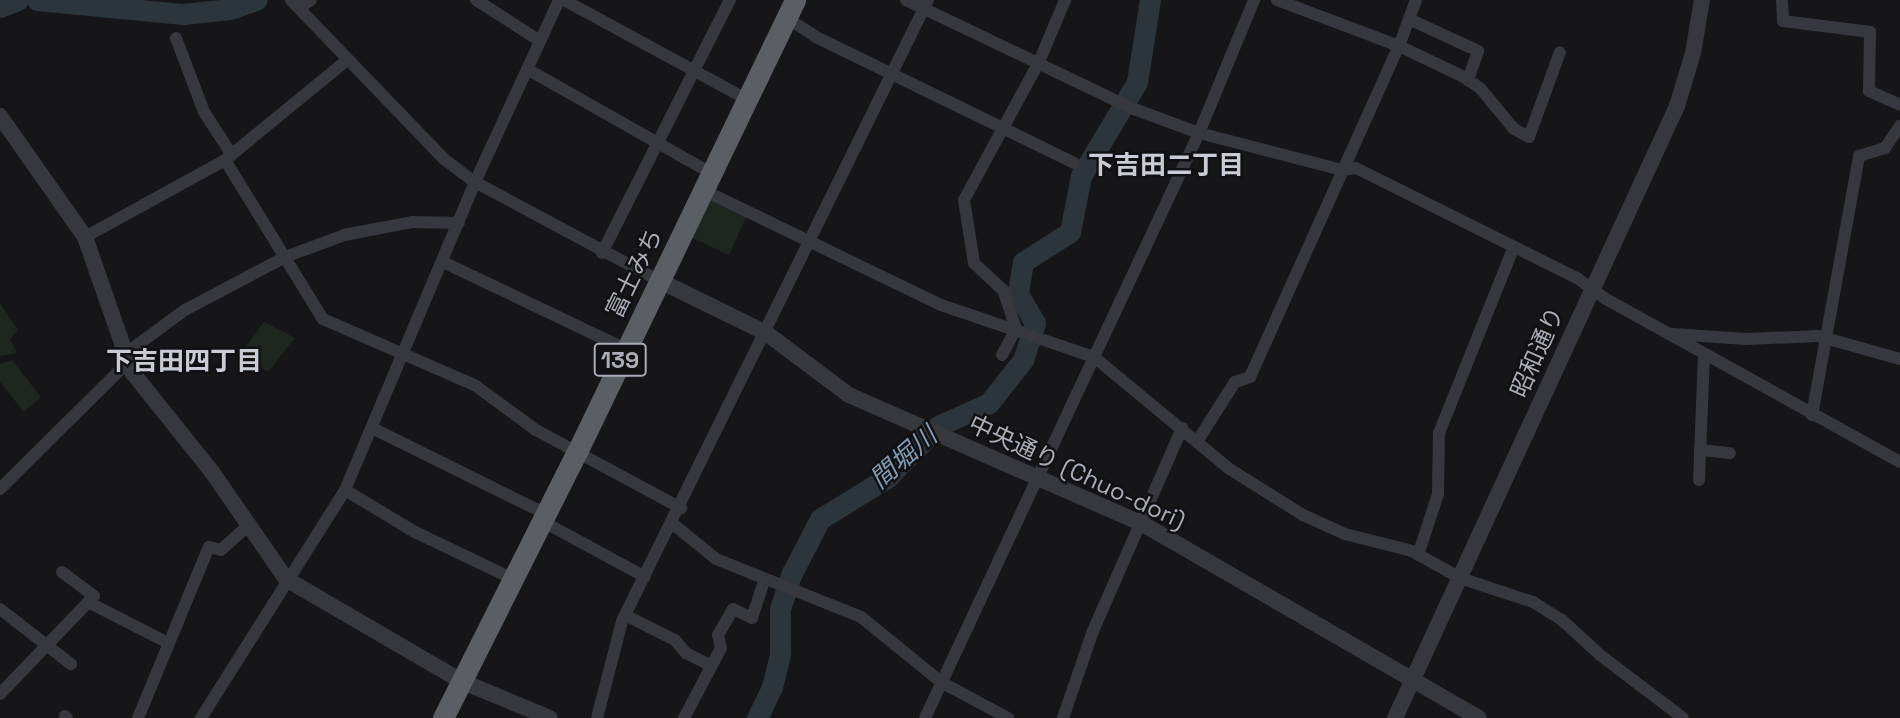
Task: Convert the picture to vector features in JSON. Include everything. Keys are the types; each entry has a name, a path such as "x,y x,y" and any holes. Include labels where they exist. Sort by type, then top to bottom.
{"highway":[{"name":"富士みち","path":"443,718 577,453 658,280 748,100 790,6"}],"street":[{"path":"295,4 311,0"},
{"path":"476,0 540,41"},
{"path":"201,718 286,579 345,490 475,182 540,41 562,0 748,100"},
{"path":"601,253 692,69 730,0"},
{"path":"906,0 925,4 1134,109 1199,133 1342,170 1356,168 1591,287 1704,354 1900,462"},
{"path":"1002,355 1016,328 1004,291 974,263 964,200 1000,128 1039,62 1065,0"},
{"path":"925,718 1199,133 1254,0"},
{"path":"1278,0 1399,46 1468,80 1514,129 1529,137 1560,52"},
{"path":"1198,440 1236,382 1250,377 1411,20 1416,0"},
{"name":"昭和通り","path":"1395,718 1591,287 1677,106 1693,53 1702,0"},
{"path":"1782,0 1783,21 1870,32 1870,91 1900,105"},
{"name":"中央通り (Chuo-dori)","path":"295,4 405,123 475,182 601,253 766,333 849,395 1141,523 1479,718"},
{"path":"597,718 625,615 812,243 890,73 925,4"},
{"path":"790,6 890,73 1074,163"},
{"path":"1411,20 1478,51 1468,80"},
{"path":"176,38 204,112 323,319 476,386 536,430 681,508"},
{"path":"85,237 229,157 347,61"},
{"path":"527,69 655,143 707,181 812,243 941,305 1016,328 1094,357 1198,440 1228,468 1303,515 1345,534 1418,555 1460,578 1517,594 1562,620 1600,655 1683,718"},
{"path":"0,116 85,237 127,358 286,579 461,681 550,718"},
{"path":"1812,415 1858,156 1885,148 1900,126"},
{"path":"0,489 127,358 185,310 285,257 355,233 412,222 459,223"},
{"path":"1418,555 1438,494 1438,433 1514,246"},
{"path":"443,262 625,349"},
{"path":"1672,334 1825,338 1900,359"},
{"path":"1699,480 1704,354"},
{"path":"372,428 544,518 645,577"},
{"path":"1063,718 1093,631 1181,428"},
{"path":"1700,450 1730,453"},
{"path":"345,490 415,532 513,579"},
{"path":"673,524 716,559 766,582 861,617 941,682 1008,718"},
{"path":"138,718 209,547 221,550 249,525"},
{"path":"0,694 94,593 62,572"},
{"path":"684,718 721,648 718,635 733,609 752,618 766,582"},
{"path":"88,602 168,643"},
{"path":"0,609 45,647 71,664"},
{"path":"625,615 675,640 686,653 712,666"}],"shaded area":[{"path":"704,197 747,217 729,255 686,235"},
{"path":"0,303 18,330 10,339 17,353 0,356"},
{"path":"264,322 295,338 268,372 242,352"},
{"path":"12,360 41,397 24,412 0,382 0,364"}],"waterway":[{"path":"0,7 18,0"},
{"path":"37,0 183,14 230,9 256,0"},
{"name":"間堀川","path":"757,718 772,687 780,654 780,609 792,573 820,519 888,477 938,426 989,403 1023,360 1035,323 1018,293 1023,262 1070,232 1081,176 1137,82 1150,0"}],"district":[{"name":"下吉田二丁目","path":"1166,166"},
{"name":"下吉田四丁目","path":"184,362"}]}
